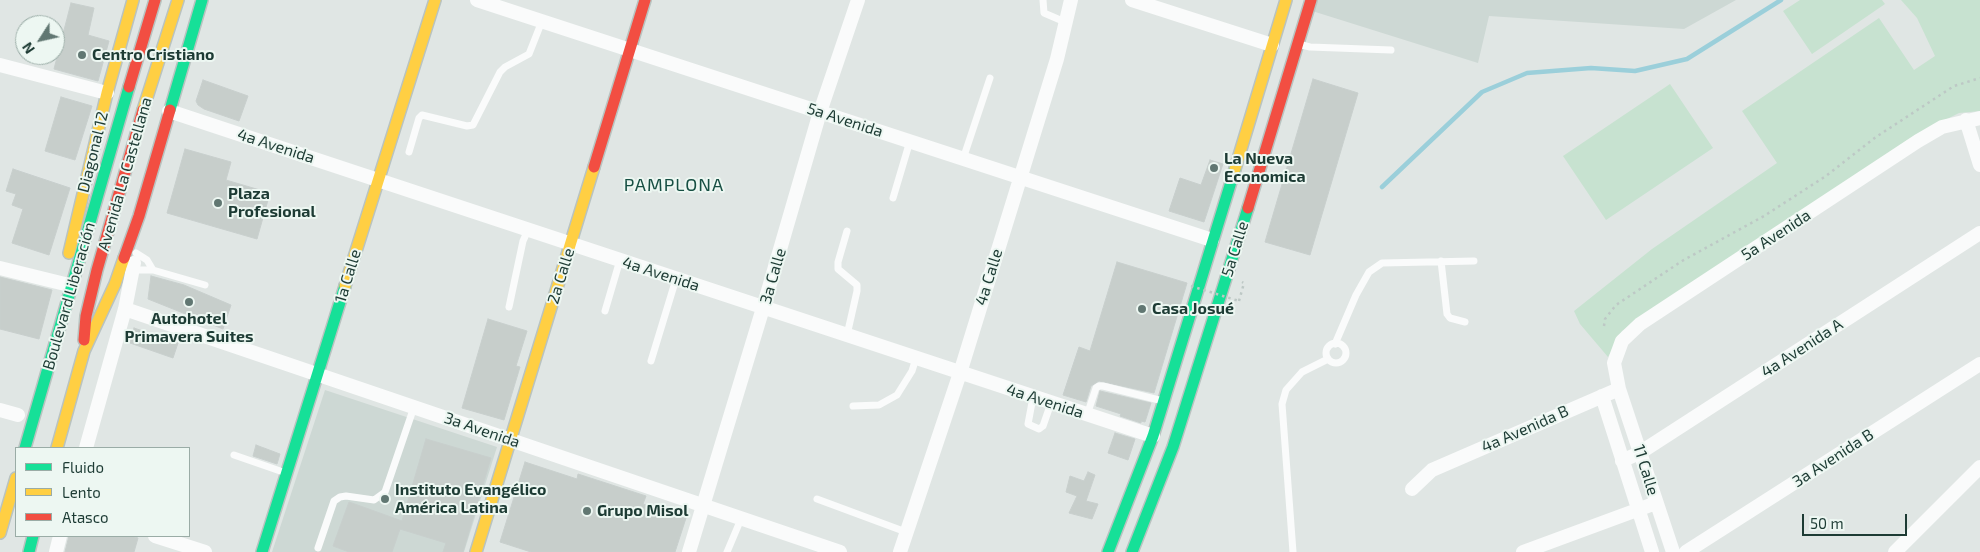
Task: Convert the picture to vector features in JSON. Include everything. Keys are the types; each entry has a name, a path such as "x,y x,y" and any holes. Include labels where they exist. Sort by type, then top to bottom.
{"main road":[{"name":"Diagonal 12","path":"67,306 64,276 107,93 133,0"},
{"name":"Avenida La Castellana","path":"84,351 86,316 97,270 156,66 178,0"},
{"name":"Boulevard Liberación","path":"57,447 84,351 115,284 138,216 202,0"},
{"name":"1a Calle","path":"262,552 435,0"},
{"name":"2a Calle","path":"476,552 645,0"},
{"name":"5a Calle","path":"1108,552 1152,436 1286,0"},
{"name":"5a Calle","path":"1132,552 1173,447 1311,0"},
{"name":"Boulevard Liberación","path":"25,447 67,306 105,165 155,2"},
{"path":"0,533 15,481"},
{"path":"29,552 33,537"}],"street":[{"name":"5a Avenida","path":"477,0 1212,240"},
{"name":"3a Calle","path":"689,552 820,112 858,0"},
{"name":"4a Calle","path":"900,552 960,373 1057,59 1071,0"},
{"path":"1132,0 1272,45"},
{"path":"0,64 107,93"},
{"name":"4a Avenida","path":"169,111 1152,436"},
{"path":"1973,119 1980,165"},
{"name":"5a Avenida","path":"1619,389 1614,363 1622,341 1640,324 1918,141 1942,127 1973,119"},
{"name":"Boulevard Liberación","path":"86,447 124,309 136,253 138,216"},
{"name":"4a Avenida A","path":"1622,461 1641,452 1980,233"},
{"path":"0,268 65,284"},
{"name":"3a Avenida","path":"124,309 840,552"},
{"name":"3a Avenida B","path":"1686,552 1980,364"},
{"name":"4a Avenida B","path":"1412,489 1432,470 1619,389"},
{"name":"11 Calle","path":"1619,389 1673,552"},
{"name":"11 Calle","path":"1602,396 1652,552"},
{"path":"0,410 18,415"},
{"path":"1895,552 1980,467"},
{"path":"1523,552 1656,503"},
{"path":"56,552 60,537"},
{"path":"158,537 205,552"}],"lane":[{"path":"1043,0 1044,13 1065,22"},
{"path":"408,152 422,114 467,126 472,125 500,72 505,67 529,54 542,21"},
{"path":"1298,44 1310,47 1391,50"},
{"path":"963,159 990,78"},
{"path":"893,198 910,141"},
{"path":"509,307 523,241 528,230"},
{"path":"847,231 838,262 838,269 857,285 857,291 847,335"},
{"path":"136,253 147,260 153,270"},
{"path":"605,311 620,260"},
{"path":"1335,344 1356,295 1369,272 1382,263 1474,260"},
{"path":"1441,261 1447,314 1450,318 1465,322"},
{"path":"132,270 153,270 205,285"},
{"path":"651,361 676,279"},
{"path":"1335,344 1344,348 1345,358 1337,363 1328,359 1327,349 1330,345 1335,344"},
{"path":"852,406 879,405 897,395 912,371 916,358"},
{"path":"1293,552 1282,404 1286,390 1302,372 1328,359"},
{"path":"1087,415 1096,388 1099,386 1163,401"},
{"path":"1034,397 1028,424 1040,429 1052,403"},
{"path":"318,548 334,501 346,496 374,500 385,492 414,407"},
{"path":"234,455 286,473"},
{"path":"817,499 906,532"},
{"path":"727,552 741,519"}],"path":[{"path":"1604,326 1605,319 1616,305 1682,261 1764,216 1826,176 1876,137 1954,86 1980,78"},
{"path":"1191,286 1239,301 1244,283"}],"shaded area":[{"path":"1312,0 1736,0 1684,29 1489,16 1478,63 1309,10"},
{"name":"Instituto Evangélico América Latina","path":"325,390 497,447 464,552 272,552"}],"green space":[{"path":"1800,0 1882,0 1885,4 1812,54 1783,11"},
{"path":"1901,0 1980,0 1980,111 1959,113 1915,135 1622,331 1608,357 1580,324 1574,311 1652,249 1777,163 1742,111 1879,18 1914,70 1935,56 1917,18"},
{"path":"1670,84 1713,148 1606,220 1563,156"}],"building":[{"name":"Centro Cristiano","path":"71,3 94,8 88,35 109,41 98,81 54,69 55,65 65,65 65,26"},
{"path":"1313,79 1358,93 1310,255 1265,242"},
{"path":"203,80 248,96 239,121 204,109 198,105 196,101"},
{"path":"61,97 92,106 75,160 45,151"},
{"name":"Plaza Profesional","path":"185,149 231,162 226,180 270,193 257,239 167,213"},
{"path":"1210,160 1223,164 1204,222 1169,211 1180,178 1201,185"},
{"path":"13,169 70,188 49,255 12,243 23,209 12,205 16,194 6,191"},
{"name":"Casa Josué","path":"1117,262 1187,283 1154,393 1099,381 1091,386 1086,402 1063,395 1079,347 1090,351"},
{"name":"Autohotel Primavera Suites","path":"151,276 184,285 231,305 223,329 148,299"},
{"path":"0,277 52,290 39,339 0,329"},
{"path":"488,319 527,331 516,366 520,367 504,420 462,408"},
{"path":"134,328 178,343 173,358 130,343"},
{"path":"1100,391 1151,403 1145,422 1141,421 1141,423 1096,406"},
{"path":"1115,433 1135,439 1128,460 1108,453"},
{"path":"426,439 491,458 463,552 443,552 446,543 400,529 392,552 349,552 333,546 349,502 402,521"},
{"path":"256,445 280,454 277,464 253,456"},
{"name":"Grupo Misol","path":"525,462 577,479 578,474 646,496 643,504 686,518 675,552 531,552 500,542"},
{"path":"1088,472 1095,475 1086,501 1098,504 1092,519 1069,513 1077,496 1066,492 1070,476 1084,481"},
{"path":"69,537 138,538 134,552 65,552"}],"waterway":[{"path":"1382,187 1482,92 1527,73 1591,68 1635,71 1687,59 1781,0"}],"traffic: fast":[{"path":"170,110 202,0"},
{"path":"25,447 129,87"},
{"path":"1108,552 1153,436 1235,169"},
{"path":"1132,552 1173,447 1248,208"},
{"path":"262,552 345,286"},
{"path":"29,552 33,537"}],"traffic: slow":[{"path":"69,253 107,93 133,0"},
{"path":"143,110 178,0"},
{"path":"345,286 435,0"},
{"path":"1235,169 1286,0"},
{"path":"476,552 594,167"},
{"path":"57,447 84,351 115,284 124,258"},
{"path":"0,533 15,481"}],"traffic: jam":[{"path":"129,87 155,0"},
{"path":"594,167 645,0"},
{"path":"1248,208 1311,0"},
{"path":"84,340 86,316 97,270 143,110"},
{"path":"124,258 139,216 170,110"}],"place":[{"name":"Centro Cristiano","path":"82,55"},
{"name":"La Nueva Economica","path":"1214,168"},
{"name":"Plaza Profesional","path":"218,203"},
{"name":"Autohotel Primavera Suites","path":"189,302"},
{"name":"Casa Josué","path":"1142,309"},
{"name":"Instituto Evangélico América Latina","path":"385,499"},
{"name":"Grupo Misol","path":"587,511"}],"district":[{"name":"PAMPLONA","path":"674,185"}]}
